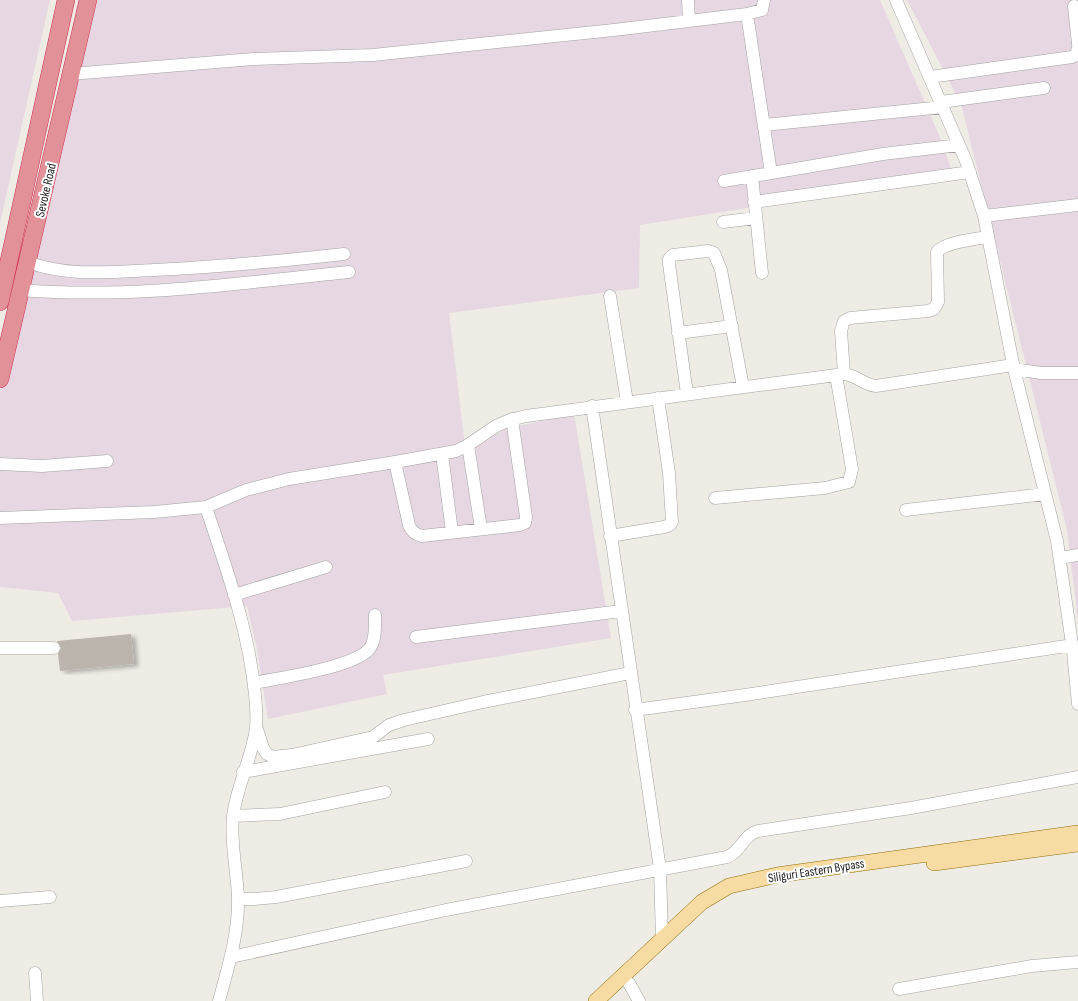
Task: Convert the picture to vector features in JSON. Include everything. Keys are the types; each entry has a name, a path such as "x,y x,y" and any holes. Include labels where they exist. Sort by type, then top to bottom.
{"highway":[{"name":"Sevoke Road","path":"1,295 66,0"},
{"name":"Sevoke Road","path":"0,379 88,0"}],"main road":[{"name":"Siliguri Eastern Bypass","path":"596,1001 702,902 717,892 746,881 777,875 1078,833"},
{"name":"Siliguri Eastern Bypass","path":"611,1001 658,953 708,908 740,892 758,887 1078,844"}],"street":[{"path":"688,0 689,21"},
{"path":"71,74 253,59 373,55 747,14 762,10 764,0"},
{"path":"896,0 959,145 970,172 984,216 1014,368 1060,558 1075,649 1078,704"},
{"path":"1074,6 1078,44"},
{"path":"747,14 771,173"},
{"path":"930,77 1072,57 1076,55 1078,48"},
{"path":"764,125 942,105 1044,88"},
{"path":"724,181 883,154 959,145"},
{"path":"754,202 970,172"},
{"path":"752,176 762,273"},
{"path":"984,216 1078,205"},
{"path":"723,222 756,218"},
{"path":"715,498 825,488 849,482 852,469 840,374 841,331 844,321 850,318 928,311 934,309 938,302 937,252 940,248 988,237"},
{"path":"688,394 669,264 669,259 673,255 708,251 714,253 721,270 744,387"},
{"path":"28,262 37,266 68,271 114,272 220,267 344,254"},
{"path":"21,290 59,293 147,292 349,272"},
{"path":"610,296 627,402"},
{"path":"678,333 732,326"},
{"path":"0,518 154,512 206,507 246,490 289,479 442,454 468,445 496,426 512,419 592,406 840,374 850,375 866,384 876,386 1014,368 1041,373 1078,373"},
{"path":"610,536 664,527 670,525 672,522 669,473 658,398"},
{"path":"592,406 630,673 660,869 662,938"},
{"path":"395,462 412,531 416,534 422,536 520,525 526,521 512,419"},
{"path":"468,445 480,529"},
{"path":"442,454 452,532"},
{"path":"0,464 42,466 107,461"},
{"path":"906,510 1045,494"},
{"path":"206,507 234,595 250,660 254,683 256,726 252,746 243,772 233,816 233,846 238,899 237,927 231,957 219,1001"},
{"path":"1060,558 1078,555"},
{"path":"234,595 326,567"},
{"path":"416,637 621,611"},
{"path":"254,683 322,669 361,656 370,649 373,643 375,615"},
{"path":"0,648 54,648"},
{"path":"636,710 1075,649"},
{"path":"256,726 263,748 267,754 273,757 292,755 373,737 389,725 399,721 483,702 630,673"},
{"path":"243,772 428,740"},
{"path":"231,957 446,910 733,855 745,838 751,833 758,831 911,808 1078,777"},
{"path":"233,816 280,814 386,792"},
{"path":"238,899 276,897 466,861"},
{"path":"0,900 50,897"},
{"path":"899,989 1032,966 1078,962"},
{"path":"35,974 37,1001"},
{"path":"629,983 639,1001"}],"shaded area":[{"path":"0,0 50,0 0,223"},
{"path":"78,0 880,0 942,142 953,175 640,225 639,288 449,313 466,454 505,429 574,414 611,638 383,675 387,694 268,719 257,649 247,606 72,621 58,593 0,587 0,392"},
{"path":"907,0 1078,0 1078,621 1067,530 961,104"}],"building":[{"path":"131,634 134,664 60,671 58,654 61,648 57,641"}]}
